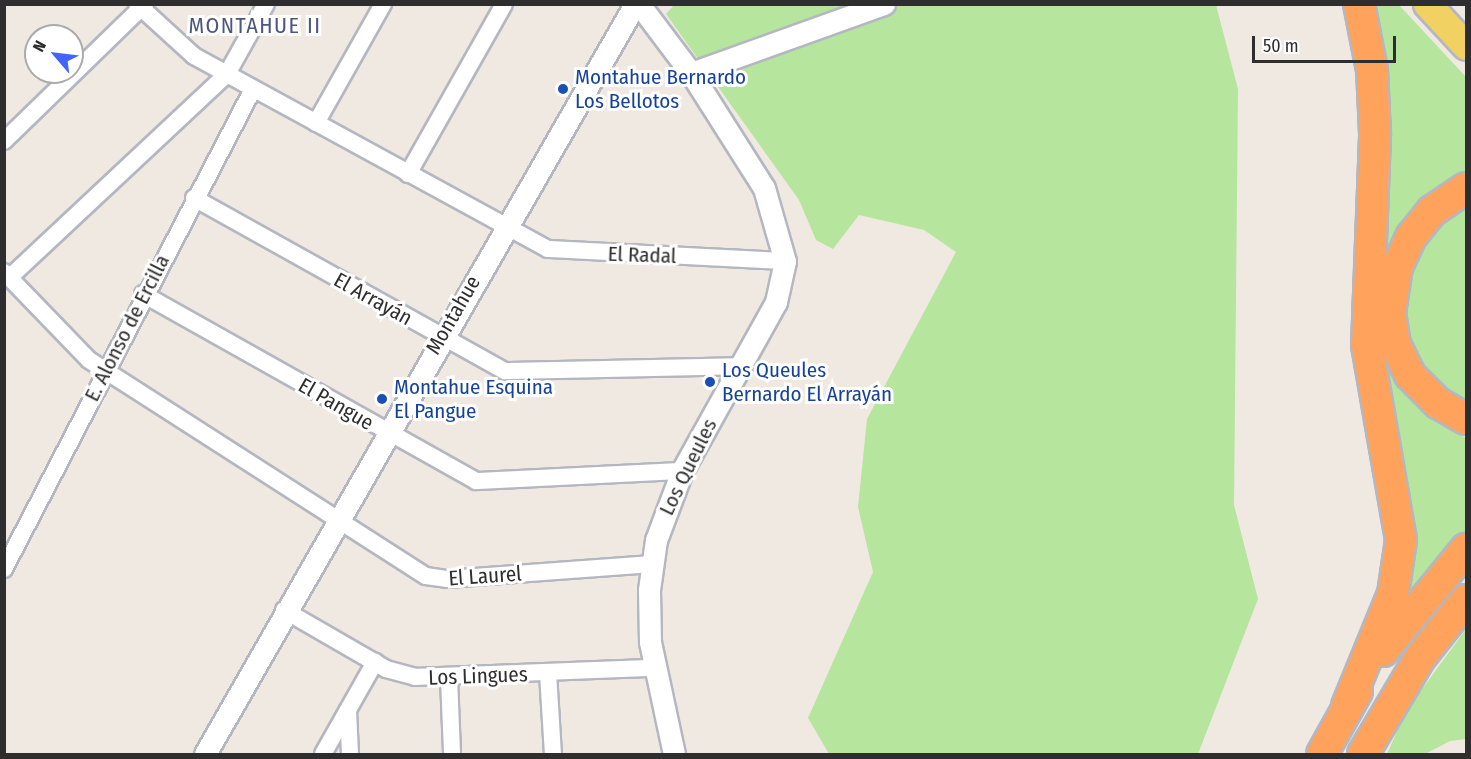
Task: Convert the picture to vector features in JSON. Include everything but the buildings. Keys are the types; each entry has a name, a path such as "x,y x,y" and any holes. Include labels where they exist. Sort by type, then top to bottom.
{"highway":[{"path":"1322,754 1347,706 1393,594 1401,540 1367,345 1375,134 1372,70 1359,4"},
{"path":"1467,188 1432,211 1411,237 1393,282 1390,313 1395,344 1410,375 1433,399 1467,419"},
{"path":"1347,706 1399,629 1467,549"},
{"path":"1363,754 1420,658 1467,600"}],"main road":[{"path":"1427,4 1467,46"}],"street":[{"path":"7,274 227,74 266,4"},
{"path":"316,123 383,4"},
{"path":"408,174 504,4"},
{"name":"Montahue","path":"205,754 337,517 637,4 691,73"},
{"path":"691,73 884,4"},
{"path":"4,141 141,6"},
{"name":"El Radal","path":"141,6 180,47 504,228 558,251 785,261"},
{"name":"Los Queules","path":"674,754 654,668 648,616 651,564 682,471 776,302 785,261 764,188 691,73"},
{"name":"E. Alonso de Ercilla","path":"4,569 143,294 253,89"},
{"name":"El Arrayán","path":"194,198 441,337 514,372 741,366"},
{"name":"El Laurel","path":"7,274 76,349 105,370 337,517 419,572 440,579 651,564"},
{"name":"El Pangue","path":"143,294 468,478 487,483 682,471"},
{"name":"Los Lingues","path":"284,610 375,662 415,677 449,678 654,668"},
{"path":"323,754 375,662"},
{"path":"548,673 553,754"},
{"path":"449,678 452,754"},
{"path":"348,710 350,754"}],"green space":[{"path":"675,4 1216,5 1238,89 1234,505 1258,599 1198,754 829,754 808,718 873,572 858,507 867,419 956,252 924,230 859,215 833,249 816,240 799,200 666,14"},
{"path":"1374,5 1399,5 1466,77 1466,175 1393,239 1381,264 1386,66"},
{"path":"1466,205 1466,406 1424,372 1404,325 1408,279 1418,252 1438,226"},
{"path":"1379,335 1395,377 1414,403 1437,423 1466,438 1466,531 1412,590 1406,504"},
{"path":"1466,629 1466,739 1450,741 1425,754 1387,754 1406,711"}],"place":[{"name":"Montahue Bernardo Los Bellotos","path":"563,89"},
{"name":"Los Queules Bernardo El Arrayán","path":"710,382"},
{"name":"Montahue Esquina El Pangue","path":"382,399"}],"district":[{"name":"MONTAHUE II","path":"255,26"}]}
